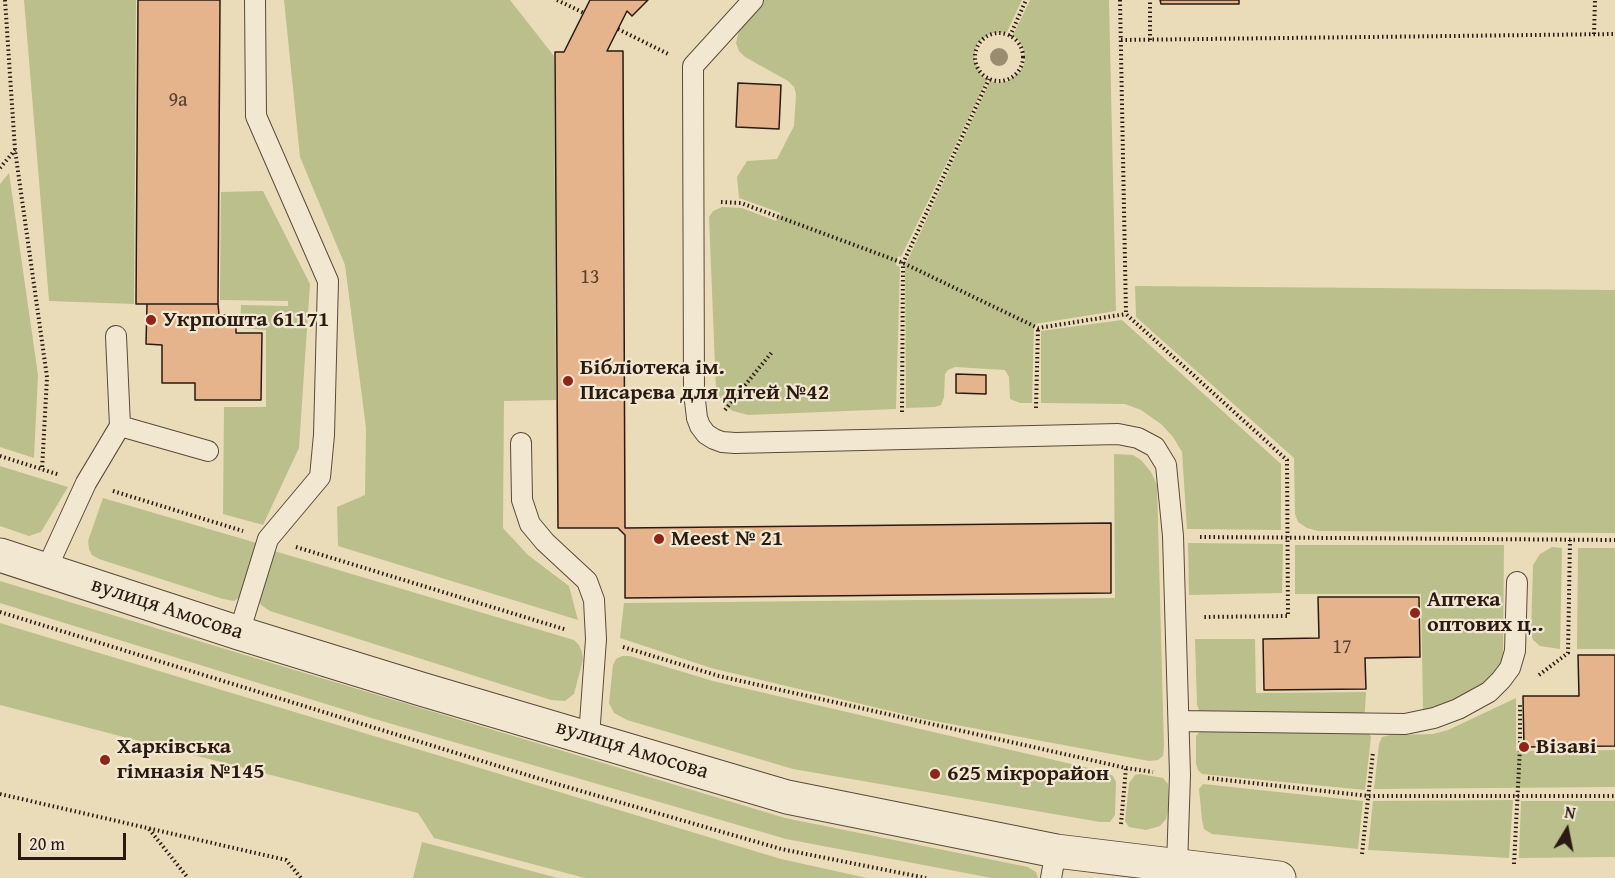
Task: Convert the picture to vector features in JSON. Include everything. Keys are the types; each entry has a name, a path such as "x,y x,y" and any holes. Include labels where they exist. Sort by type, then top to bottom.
{"street":[{"name":"вулиця Амосова","path":"0,555 239,633 787,796 1054,864 1177,866 1279,878"}],"lane":[{"path":"239,633 268,539 320,477 324,435 328,281 255,116 255,0"},
{"path":"753,0 693,66 694,392 697,418 706,434 723,442 748,444 1128,435 1155,447 1164,460 1169,483 1173,536 1180,775 1177,866"},
{"path":"46,570 86,483 120,426 116,336"},
{"path":"120,426 208,451"},
{"path":"521,443 522,500 530,524 545,542 587,582 594,600 596,639 589,737"},
{"path":"1179,721 1405,724 1446,714 1479,698 1501,680 1510,668 1514,656 1517,582"}],"path":[{"path":"5,0 15,150 47,377 42,470"},
{"path":"557,0 584,13"},
{"path":"1010,36 1026,0"},
{"path":"1120,0 1126,315 1287,460 1288,616 1176,617"},
{"path":"1150,0 1150,40"},
{"path":"1594,34 1595,0"},
{"path":"618,29 693,66"},
{"path":"999,33 1010,36 1022,50 1022,64 1013,77 1005,80 989,79 982,75 975,60 979,44 991,34 999,33"},
{"path":"1121,40 1615,34"},
{"path":"902,392 903,263 989,79"},
{"path":"0,168 15,150"},
{"path":"741,203 903,263 1038,328 1126,315"},
{"path":"1036,387 1038,328"},
{"path":"735,397 772,352"},
{"path":"0,456 719,676 1126,768 1368,796 1615,796"},
{"path":"1173,536 1615,540"},
{"path":"1536,677 1569,653 1570,540"},
{"path":"0,612 539,778 781,849 926,878"},
{"path":"1514,864 1520,700"},
{"path":"1362,854 1376,724"},
{"path":"1120,832 1126,768"},
{"path":"0,794 286,860 301,878"},
{"path":"149,829 188,878"}],"green space":[{"path":"24,0 136,0 134,304 49,301"},
{"path":"284,0 510,0 554,56 556,400 504,401 503,528 528,555 569,586 578,620 338,546 337,507 365,495 366,428 345,265 300,157"},
{"path":"764,0 1022,0 1007,32 991,33 978,42 974,60 981,75 987,80 901,257 898,256 896,265 900,267 896,409 748,415 725,406 716,390 709,217 713,211 722,207 742,208 776,221 781,213 739,198 737,177 747,161 777,159 794,126 796,94 794,87 788,81 745,57 739,51 736,43 740,26"},
{"path":"1030,0 1109,0 1116,311 1034,324 1032,403 1020,403 1010,399 1009,377 1005,370 955,367 945,374 944,397 941,405 906,408 905,266 990,81 999,83 1008,81 1020,72 1025,62 1020,42 1013,35"},
{"path":"9,173 38,375 34,458 0,447 0,184"},
{"path":"263,191 310,284 299,448 263,525 223,514 224,407 266,407 266,330 240,328 241,305 288,306 288,301 220,300 221,192"},
{"path":"1135,286 1615,290 1615,533 1318,531 1307,528 1298,522 1295,514 1294,458 1136,317"},
{"path":"1122,320 1281,464 1281,530 1187,529 1182,452 1173,437 1161,424 1141,410 1125,404 1041,403 1041,331"},
{"path":"1114,454 1133,455 1141,460 1151,472 1157,485 1164,747 1163,756 1158,760 1149,761 924,719 711,668 620,638 624,603 1115,598"},
{"path":"0,466 68,487 41,532 29,536 0,526"},
{"path":"103,498 260,544 240,597 234,601 223,599 92,555 88,541"},
{"path":"1188,543 1283,544 1282,593 1189,595"},
{"path":"1295,545 1504,545 1503,654 1499,668 1485,687 1441,707 1423,710 1421,594 1295,594"},
{"path":"1552,547 1562,548 1560,649 1540,646 1533,640 1531,633 1533,565 1540,554"},
{"path":"1578,548 1615,548 1615,649 1577,649"},
{"path":"271,550 574,640 579,645 583,660 574,694 565,701 551,700 270,611 261,605 258,599"},
{"path":"0,581 785,818 1028,867 1036,872 1038,878 992,878 786,839 368,717 0,603"},
{"path":"0,623 781,859 867,878 585,878 434,838 418,813 0,705"},
{"path":"1195,639 1255,639 1256,693 1366,692 1365,711 1362,715 1200,713 1197,705"},
{"path":"630,656 713,681 1106,772 1113,776 1116,782 1115,815 1110,822 1100,822 793,769 627,720 614,713 609,703 613,665 616,659"},
{"path":"1516,698 1516,751 1615,750 1615,787 1374,789 1379,744 1382,737 1433,734 1448,730"},
{"path":"1202,729 1368,731 1371,737 1365,790 1202,774 1196,764 1196,736"},
{"path":"1135,775 1163,778 1168,784 1169,807 1166,819 1160,826 1146,830 1129,827 1125,821 1129,783"},
{"path":"1203,784 1363,801 1358,849 1212,834 1204,829 1202,820 1199,789"},
{"path":"1513,800 1509,858 1368,850 1373,801"},
{"path":"1521,801 1615,801 1615,857 1519,858"},
{"path":"422,842 558,878 413,878"}],"building":[{"path":"138,0 220,0 218,304 136,304"},
{"path":"590,0 648,0 632,16 627,11 607,51 623,51 625,528 1111,523 1111,593 625,598 625,535 618,528 558,528 555,52 564,52"},
{"path":"1160,0 1239,0 1239,4 1161,4"},
{"path":"738,83 781,85 779,129 736,127"},
{"path":"147,304 218,304 219,315 236,315 236,333 262,333 261,400 195,400 195,383 162,383 162,345 146,344"},
{"path":"956,374 986,375 986,394 956,393"},
{"path":"1318,597 1419,597 1420,657 1365,658 1366,689 1264,690 1263,639 1319,638"},
{"path":"1578,655 1615,655 1615,746 1524,747 1523,696 1579,696"}],"place":[{"name":"Укрпошта 61171","path":"151,320"},
{"name":"Бібліотека ім. Писарєва для дітей №42","path":"568,381"},
{"name":"Meest № 21","path":"659,539"},
{"name":"Аптека оптових ц‥","path":"1415,613"},
{"name":"Візаві","path":"1524,747"},
{"name":"Харківська гімназія №145","path":"105,760"},
{"name":"625 мікрорайон","path":"935,774"}]}
